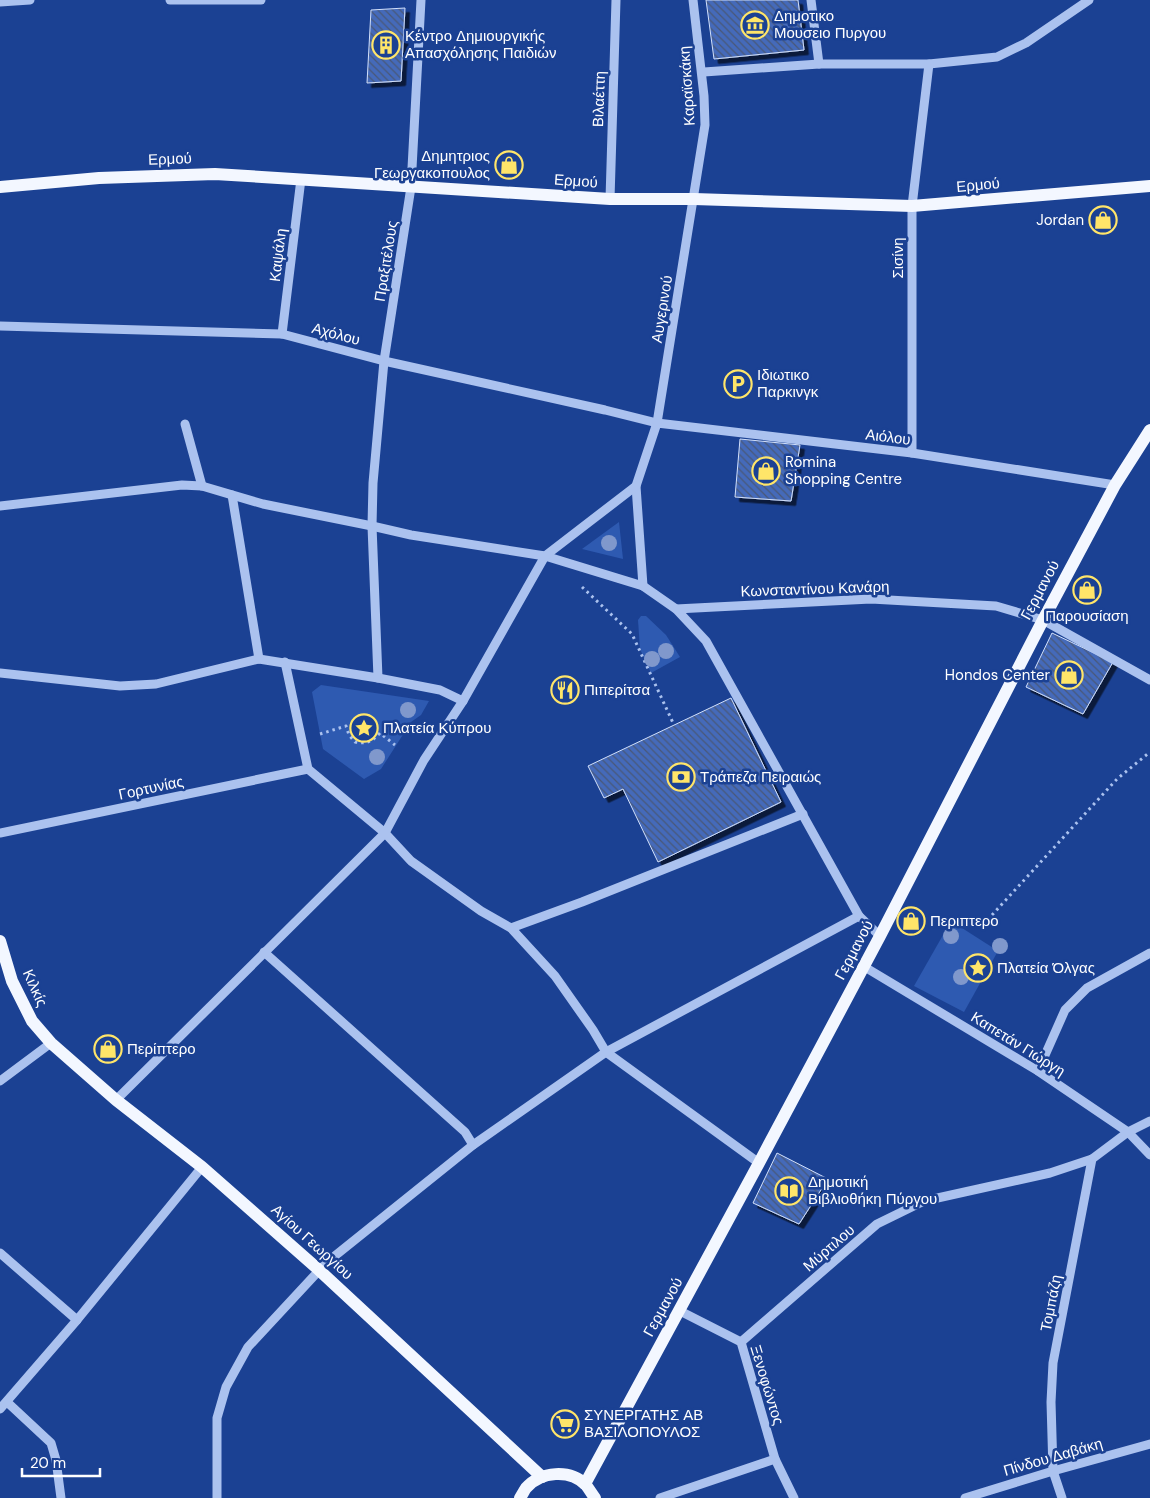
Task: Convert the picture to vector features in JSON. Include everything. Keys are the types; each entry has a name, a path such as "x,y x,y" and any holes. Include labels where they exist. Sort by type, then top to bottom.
{"main road":[{"name":"Ερμού","path":"0,187 99,178 215,174 610,199 694,199 912,206 1150,186"},
{"name":"Γερμανού","path":"585,1484 680,1311 880,936 1115,485 1150,430"},
{"name":"Κιλκίς","path":"0,941 12,981 32,1021 51,1043"},
{"name":"Αγίου Γεωργίου","path":"51,1043 116,1100 202,1167 319,1270 542,1477"},
{"path":"520,1498 526,1487 542,1477 557,1474 572,1477 585,1484 595,1498"}],"street":[{"path":"0,2 30,0"},
{"path":"170,0 261,0"},
{"name":"Πραξιτέλους","path":"378,678 372,483 384,361 411,187 421,0"},
{"name":"Βιλαέττη","path":"610,199 616,0"},
{"name":"Καραϊσκάκη","path":"692,0 706,125 694,199"},
{"path":"811,0 819,64"},
{"path":"704,72 819,64 929,64 997,57 1026,43 1089,0"},
{"name":"Σισίνη","path":"912,453 912,206 929,64"},
{"name":"Καψάλη","path":"282,334 301,179"},
{"name":"Αυγερινού","path":"636,486 657,424 694,199"},
{"name":"Αχόλου","path":"0,326 282,334 384,361 604,410 657,424"},
{"path":"185,424 202,486"},
{"name":"Αιόλου","path":"657,424 912,453 1115,485"},
{"path":"0,506 182,485 202,486 263,504 411,535 545,556 643,586 676,609 706,641 859,916 880,936"},
{"path":"116,1100 385,832 424,760 463,701 545,556 636,486"},
{"path":"636,486 643,586"},
{"path":"232,495 260,659"},
{"name":"Κωνσταντίνου Κανάρη","path":"676,609 871,599 996,606 1043,620 1150,680"},
{"path":"0,673 120,686 156,684 260,659 440,690 463,701"},
{"path":"285,662 308,769 385,832 411,861 482,911 511,928 555,976 606,1052 759,1163"},
{"name":"Γορτυνίας","path":"0,834 308,769"},
{"path":"511,928 803,814"},
{"path":"217,1498 217,1418 226,1387 248,1347 319,1270 473,1145 606,1052 859,916"},
{"path":"264,952 465,1132 473,1145"},
{"path":"1038,1071 1065,1010 1087,988 1150,953"},
{"name":"Καπετάν Γιώργη","path":"863,966 1038,1071 1128,1132 1150,1155"},
{"path":"0,1082 51,1043"},
{"path":"1092,1159 1128,1132 1150,1121"},
{"name":"Μύρτιλου","path":"741,1342 877,1224 924,1201 1050,1174 1092,1159"},
{"name":"Τομπάζη","path":"1062,1498 1054,1471 1052,1402 1054,1363 1092,1159"},
{"path":"0,1410 77,1320 202,1167"},
{"path":"0,1253 77,1320"},
{"name":"Ξενοφώντος","path":"680,1311 741,1342 775,1459 794,1498"},
{"path":"7,1402 51,1444 56,1460 61,1498"},
{"name":"Πίνδου Δαβάκη","path":"965,1498 1150,1444"},
{"path":"660,1498 775,1459"}],"path":[{"path":"576,581 632,634 674,725"},
{"path":"320,734 346,726 349,735 355,742 364,744 374,740 380,733 395,745"},
{"path":"992,915 1117,779 1150,752"}],"shaded area":[{"path":"619,522 623,559 582,549"},
{"path":"641,616 646,616 666,635 680,657 651,673 640,649 638,620"},
{"name":"Πλατεία Κύπρου","path":"321,685 429,701 421,715 411,722 381,769 364,779 323,749 312,692"},
{"path":"951,921 998,951 964,1012 914,986"}],"building":[{"name":"Δημοτικο Μουσειο Πυργου","path":"706,0 798,0 804,50 714,59"},
{"name":"Κέντρο Δημιουργικής Απασχόλησης Παιδιών","path":"405,8 401,81 367,83 371,10"},
{"name":"Romina Shopping Centre","path":"740,439 800,445 791,501 735,497"},
{"name":"Hondos Center","path":"1052,633 1113,662 1083,714 1026,687"},
{"name":"Τράπεζα Πειραιώς","path":"731,698 781,802 658,862 623,789 604,798 588,766"},
{"name":"Δημοτική Βιβλιοθήκη Πύργου","path":"777,1153 828,1179 799,1224 753,1203"}],"place":[{"name":"Δημοτικο Μουσειο Πυργου","path":"755,25"},
{"name":"Κέντρο Δημιουργικής Απασχόλησης Παιδιών","path":"386,45"},
{"name":"Δημητριος Γεωργακοπουλος","path":"509,165"},
{"name":"Jordan","path":"1103,220"},
{"name":"Ιδιωτικο Παρκινγκ","path":"738,384"},
{"name":"Romina Shopping Centre","path":"766,471"},
{"name":"Παρουσίαση","path":"1087,590"},
{"name":"Hondos Center","path":"1069,675"},
{"name":"Πιπερίτσα","path":"565,690"},
{"name":"Πλατεία Κύπρου","path":"364,728"},
{"name":"Τράπεζα Πειραιώς","path":"681,777"},
{"name":"Περιπτερο","path":"911,921"},
{"name":"Πλατεία Όλγας","path":"978,968"},
{"name":"Περίπτερο","path":"108,1049"},
{"name":"Δημοτική Βιβλιοθήκη Πύργου","path":"789,1191"},
{"name":"ΣΥΝΕΡΓΑΤΗΣ ΑΒ ΒΑΣΙΛΟΠΟΥΛΟΣ","path":"565,1424"}]}
